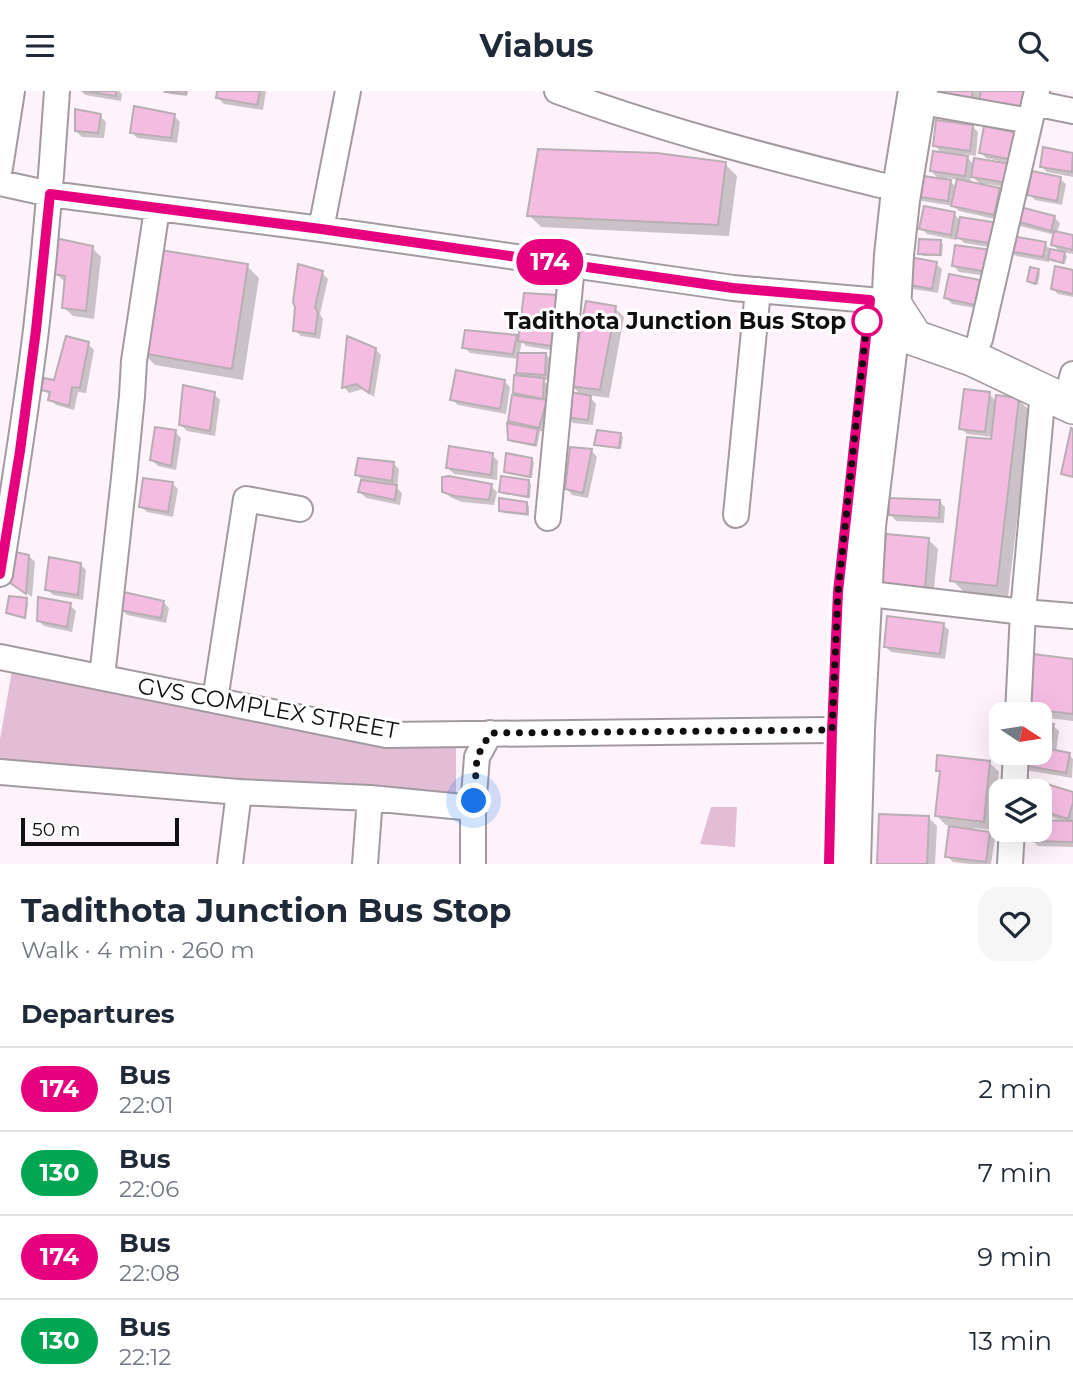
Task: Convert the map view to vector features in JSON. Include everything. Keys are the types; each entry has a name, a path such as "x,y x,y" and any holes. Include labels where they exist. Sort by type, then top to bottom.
{"main road":[{"path":"910,94 880,185 872,252 889,308 915,338 1067,387"},
{"path":"851,864 866,526 910,94"},
{"path":"889,308 925,316 980,339 1067,387"},
{"path":"829,864 838,592 889,308"}],"street":[{"path":"0,168 12,91"},
{"path":"0,574 36,330 57,91"},
{"path":"557,91 682,133 880,185"},
{"path":"321,229 345,92"},
{"path":"910,94 1073,111"},
{"path":"980,339 1034,105"},
{"path":"0,183 50,194 889,308"},
{"path":"102,677 134,361 157,209"},
{"path":"548,517 572,265"},
{"path":"736,515 758,290"},
{"path":"1018,702 1023,612 1067,387"},
{"path":"215,701 246,499 300,509"},
{"path":"861,593 1073,616"},
{"name":"GVS COMPLEX STREET","path":"0,657 386,735 832,730"},
{"path":"473,864 477,757 490,733"},
{"path":"0,772 239,792 370,798 473,809"},
{"path":"230,864 239,792"},
{"path":"365,864 370,798"},
{"path":"1010,864 1011,842"}],"shaded area":[{"path":"13,665 276,713 456,733 456,801 0,772 0,739"},
{"path":"711,807 737,807 735,847 700,844"}],"building":[{"path":"83,91 116,91 116,96"},
{"path":"186,91 186,94 165,92"},
{"path":"217,91 260,91 257,105 216,98"},
{"path":"942,91 973,91 970,105 941,98"},
{"path":"981,91 1026,91 1026,117 978,109"},
{"path":"134,106 175,114 171,138 130,133"},
{"path":"75,109 101,114 98,133 75,131"},
{"path":"936,120 973,125 970,151 933,146"},
{"path":"984,126 1018,133 1013,160 979,153"},
{"path":"1043,147 1073,153 1072,172 1040,167"},
{"path":"538,149 657,153 726,162 718,225 527,216"},
{"path":"933,151 968,156 965,176 930,171"},
{"path":"974,158 1011,164 1008,183 971,177"},
{"path":"1032,171 1061,177 1057,201 1027,195"},
{"path":"917,175 951,180 948,201 914,196"},
{"path":"957,179 1000,188 994,215 951,206"},
{"path":"924,206 955,212 951,235 919,229"},
{"path":"1016,206 1055,216 1051,231 1012,220"},
{"path":"960,217 999,223 996,244 956,238"},
{"path":"1054,231 1073,235 1073,250 1051,245"},
{"path":"1011,236 1046,242 1043,257 1008,251"},
{"path":"55,238 93,246 86,311 62,308 65,276 53,274"},
{"path":"919,239 941,240 940,255 918,254"},
{"path":"955,245 992,250 988,272 952,266"},
{"path":"1050,249 1065,252 1063,263 1048,259"},
{"path":"160,250 248,264 232,369 141,353"},
{"path":"910,257 937,262 932,289 905,284"},
{"path":"298,264 323,271 315,307 318,312 315,334 293,331 293,302"},
{"path":"1055,266 1073,270 1073,294 1051,289"},
{"path":"1030,267 1039,269 1035,284 1027,281"},
{"path":"949,274 980,280 975,305 944,298"},
{"path":"524,293 558,295 551,346 518,341"},
{"path":"586,301 616,306 600,390 569,386"},
{"path":"465,330 517,335 513,354 462,348"},
{"path":"66,336 89,342 80,388 72,387 69,406 48,400 50,392 41,390 44,378 54,380"},
{"path":"347,336 376,348 369,393 356,384 342,388"},
{"path":"518,353 546,353 545,375 516,373"},
{"path":"456,370 505,380 500,409 450,400"},
{"path":"514,375 544,378 543,399 513,393"},
{"path":"183,385 215,392 210,431 179,425"},
{"path":"964,389 990,392 985,432 959,429"},
{"path":"571,392 591,396 588,420 565,417"},
{"path":"512,395 547,400 539,428 508,421"},
{"path":"996,395 1019,398 997,586 950,581 967,437 991,439"},
{"path":"507,423 538,429 535,445 508,440"},
{"path":"155,427 176,430 171,466 150,460"},
{"path":"1071,428 1073,429 1073,477 1061,474"},
{"path":"597,430 621,433 619,448 594,445"},
{"path":"449,446 493,453 491,475 446,468"},
{"path":"570,447 592,449 583,493 565,489"},
{"path":"506,453 532,458 530,477 504,472"},
{"path":"358,458 394,462 392,481 355,475"},
{"path":"501,476 529,480 528,497 499,492"},
{"path":"442,477 492,484 489,500 442,492"},
{"path":"143,478 173,482 168,512 139,507"},
{"path":"361,480 397,485 395,500 358,492"},
{"path":"499,498 527,502 527,514 499,511"},
{"path":"889,498 940,500 939,518 889,515"},
{"path":"886,534 929,538 925,589 881,585"},
{"path":"11,551 29,555 26,594 9,582"},
{"path":"49,557 81,563 78,595 45,590"},
{"path":"119,591 164,601 161,618 119,610"},
{"path":"9,596 27,598 25,618 6,613"},
{"path":"38,597 71,603 67,627 37,621"},
{"path":"887,616 944,623 940,654 884,647"},
{"path":"1025,653 1073,659 1073,714 1052,712 1052,702 1021,702"},
{"path":"1052,749 1070,753 1066,773 1022,765 1052,765"},
{"path":"937,755 989,761 984,822 935,816 940,771 936,771"},
{"path":"1052,786 1073,792 1068,819 1052,814"},
{"path":"879,814 929,816 927,864 877,864"},
{"path":"1052,820 1073,821 1073,842 1052,842"},
{"path":"949,826 989,832 986,862 945,857"}],"bus line":[{"name":"174","path":"0,574 36,330 50,194 321,229 733,288 870,300 838,592 829,864"}],"place":[{"name":"Tadithota Junction Bus Stop","path":"867,321"}],"route":[{"path":"474,801 477,757 490,733 832,730 838,592 867,321"}]}
